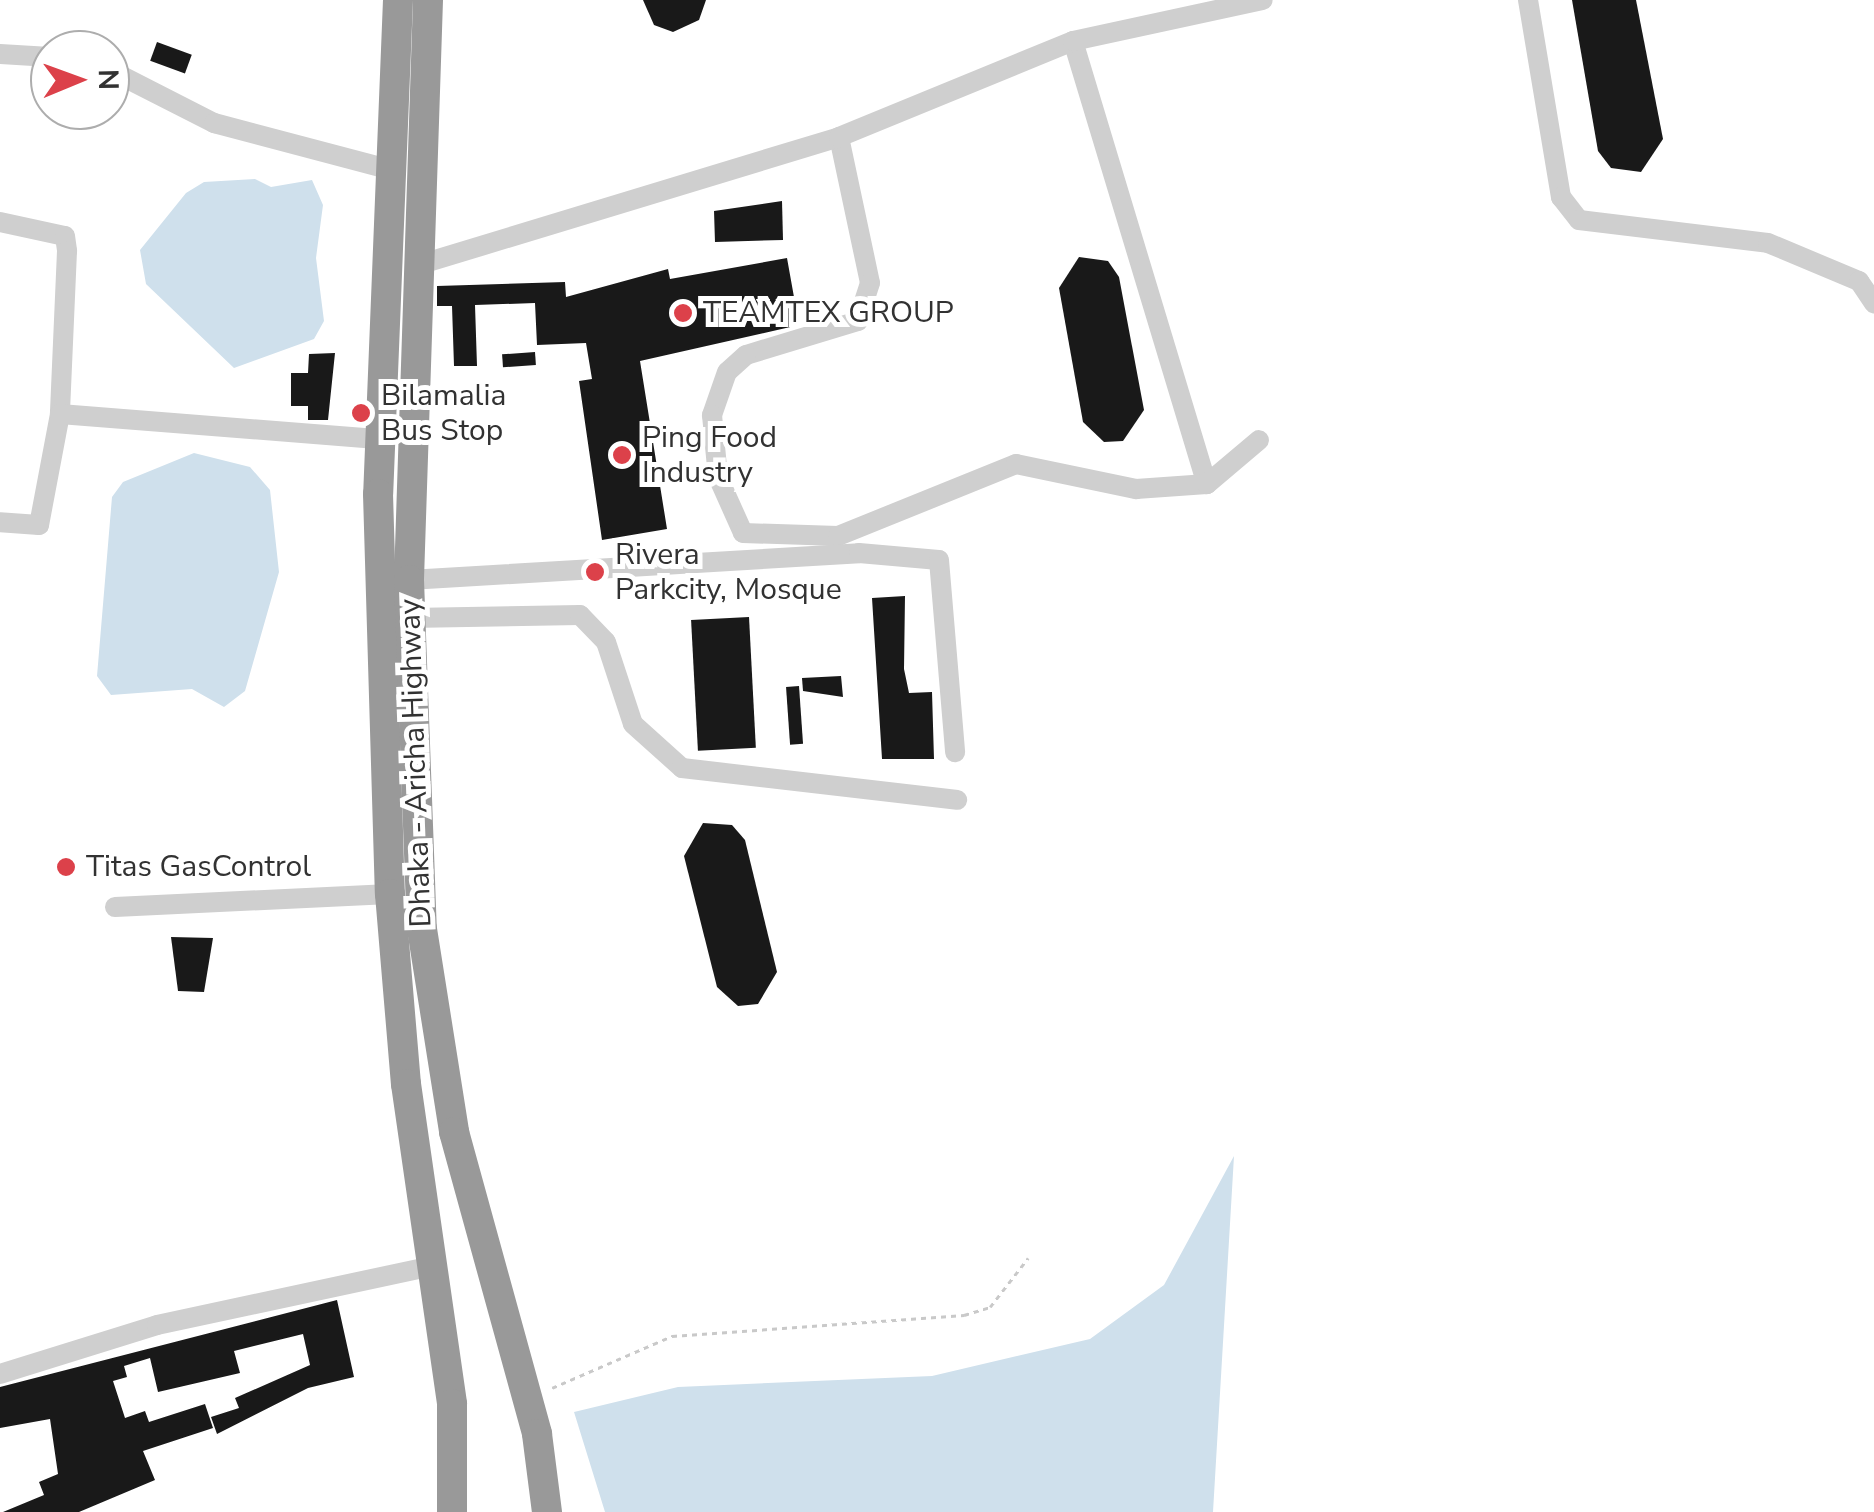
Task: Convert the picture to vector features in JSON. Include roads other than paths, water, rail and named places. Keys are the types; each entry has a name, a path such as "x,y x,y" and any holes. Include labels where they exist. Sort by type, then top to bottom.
{"highway":[{"name":"Dhaka - Aricha Highway","path":"398,0 384,168 380,439 390,894 428,1267 452,1404 452,1512"},
{"name":"Dhaka - Aricha Highway","path":"428,0 415,266 409,580 414,817 433,1028 526,1396 545,1502"},
{"path":"452,1404 472,1512"}],"street":[{"path":"415,266 839,137 1073,41 1263,0"},
{"path":"1528,0 1561,197 1579,220 1768,242 1859,280 1874,303"},
{"path":"1073,41 1207,484"},
{"path":"0,54 30,56"},
{"path":"130,80 214,123 384,168"},
{"path":"839,137 870,283 858,321 746,355 727,372 712,415 718,477 743,533 838,536 1016,464 1136,489 1207,484 1259,440"},
{"path":"0,222 65,236 60,414 39,526 0,522"},
{"path":"60,414 380,439"},
{"path":"409,580 859,553 938,560 955,752"},
{"path":"410,618 580,615 606,642 634,724 682,768 957,800"},
{"path":"116,907 390,894"},
{"path":"0,1374 157,1324 428,1267"}],"water":[{"path":"255,179 271,187 312,180 323,205 316,258 324,321 314,339 234,368 146,284 140,250 186,193 204,182"},
{"path":"194,453 250,467 270,490 279,572 245,691 224,707 192,689 111,695 97,676 112,497 123,482"},
{"path":"1234,1156 1213,1512 605,1512 574,1412 678,1387 932,1376 1090,1339 1164,1285"}],"place":[{"name":"TEAMTEX GROUP","path":"683,313"},
{"name":"Bilamalia Bus Stop","path":"361,413"},
{"name":"Ping Food Industry","path":"622,455"},
{"name":"Rivera Parkcity, Mosque","path":"595,572"},
{"name":"Titas GasControl","path":"66,867"}]}
